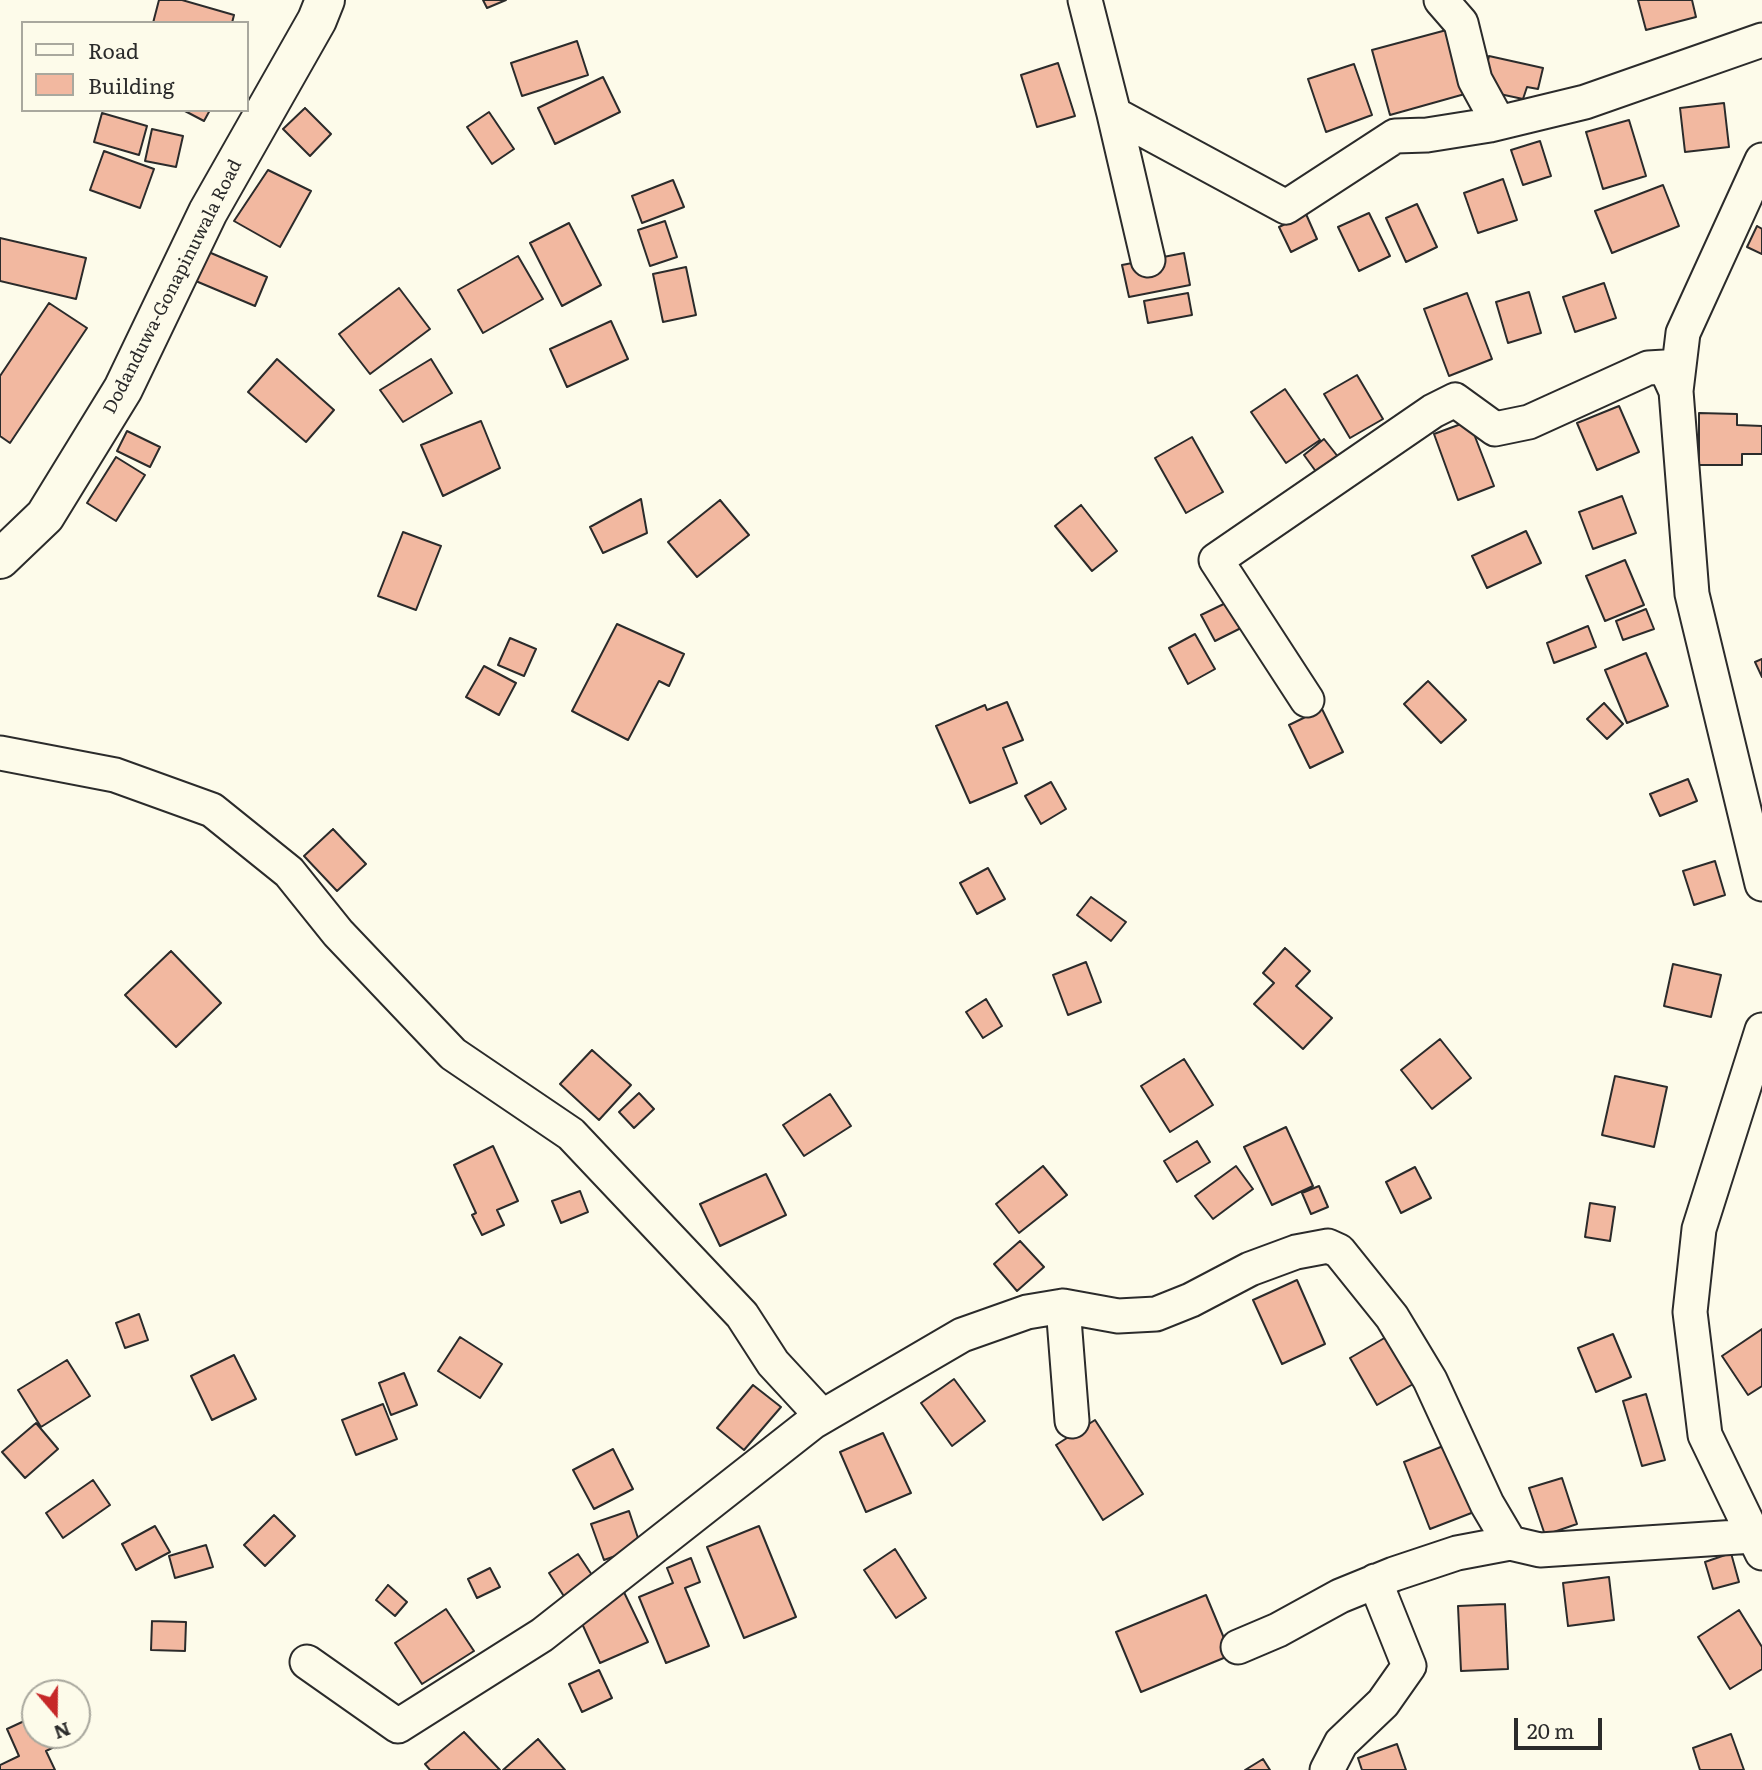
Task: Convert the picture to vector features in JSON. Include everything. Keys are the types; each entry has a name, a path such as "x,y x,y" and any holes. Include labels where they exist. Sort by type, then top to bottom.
{"main road":[{"name":"Dodanduwa-Gonapinuwala Road","path":"0,559 46,516 123,389 208,212 317,20 325,0"}],"street":[{"path":"1085,0 1148,260"},
{"path":"1441,0 1461,23 1475,80 1498,122"},
{"path":"1114,114 1286,207 1395,135 1427,135 1585,102 1762,40"},
{"path":"1762,160 1684,333 1676,391 1692,594 1762,884"},
{"path":"1307,700 1216,560 1433,411 1455,400 1495,429 1529,422 1648,368 1665,367 1676,391"},
{"path":"0,753 115,775 212,810 289,872 338,933 453,1054 571,1134 742,1315 773,1363 822,1416"},
{"path":"1238,1647 1376,1581 1457,1553 1510,1543 1540,1550 1758,1545 1705,1435 1690,1312 1699,1230 1762,1030"},
{"path":"307,1662 398,1726 542,1635 774,1450 822,1416 962,1335 1027,1312 1063,1307 1118,1316 1156,1314 1191,1300 1250,1269 1296,1252 1328,1246 1339,1251 1392,1317 1430,1380 1487,1504 1510,1543"},
{"path":"1063,1307 1072,1422"},
{"path":"1327,1770 1341,1743 1383,1703 1409,1666 1376,1581"}],"building":[{"path":"159,0 182,0 234,15 232,21 154,21"},
{"path":"483,0 506,0 487,8"},
{"path":"1638,0 1692,0 1696,17 1646,30"},
{"path":"1454,28 1472,92 1390,115 1372,50"},
{"path":"577,41 588,75 522,96 511,63"},
{"path":"1489,56 1543,68 1538,89 1527,87 1523,99 1481,90"},
{"path":"1058,63 1075,116 1037,127 1021,75"},
{"path":"1354,64 1372,115 1326,132 1308,79"},
{"path":"603,77 620,112 555,144 538,108"},
{"path":"1724,103 1729,147 1685,152 1680,108"},
{"path":"305,108 331,134 310,156 283,129"},
{"path":"187,112 209,112 204,121"},
{"path":"489,112 514,149 492,164 467,127"},
{"path":"102,113 147,126 139,155 94,142"},
{"path":"1629,120 1646,176 1603,189 1586,132"},
{"path":"152,129 183,136 176,167 145,161"},
{"path":"1540,141 1551,176 1523,185 1511,150"},
{"path":"104,151 154,169 140,208 90,190"},
{"path":"268,170 311,191 280,247 234,221"},
{"path":"1503,179 1517,220 1478,233 1464,193"},
{"path":"673,180 684,207 642,223 632,196"},
{"path":"1663,185 1679,226 1612,253 1595,211"},
{"path":"1417,204 1437,247 1406,262 1386,218"},
{"path":"1369,213 1390,256 1359,271 1338,227"},
{"path":"1306,214 1317,239 1291,252 1279,227"},
{"path":"665,221 677,257 650,266 638,230"},
{"path":"569,223 601,285 562,306 530,243"},
{"path":"1757,226 1762,229 1762,254 1747,247"},
{"path":"0,238 86,258 76,299 0,281"},
{"path":"204,250 267,277 255,306 191,279"},
{"path":"1184,253 1190,285 1129,297 1122,265"},
{"path":"518,256 543,299 483,333 458,290"},
{"path":"686,267 696,315 663,322 653,274"},
{"path":"1604,283 1616,318 1575,332 1563,297"},
{"path":"399,288 430,329 370,374 339,334"},
{"path":"1529,292 1541,333 1508,343 1496,302"},
{"path":"1188,293 1192,315 1148,323 1144,301"},
{"path":"1467,293 1492,359 1449,376 1424,309"},
{"path":"49,303 87,328 10,443 0,436 0,376"},
{"path":"611,321 628,359 567,387 550,349"},
{"path":"277,359 334,410 306,442 248,392"},
{"path":"431,359 452,393 403,422 380,390"},
{"path":"1357,375 1383,419 1350,438 1324,394"},
{"path":"1285,389 1320,440 1286,463 1251,412"},
{"path":"1619,406 1639,452 1597,470 1577,423"},
{"path":"1699,413 1737,414 1737,425 1762,426 1762,454 1742,454 1742,465 1699,465"},
{"path":"481,421 500,468 443,496 421,445"},
{"path":"1469,421 1494,486 1458,500 1434,434"},
{"path":"127,431 160,447 150,467 117,451"},
{"path":"1192,437 1223,492 1186,513 1155,458"},
{"path":"1324,439 1339,458 1317,473 1304,455"},
{"path":"116,457 145,475 116,521 87,503"},
{"path":"1622,496 1636,533 1593,549 1579,512"},
{"path":"641,499 647,533 603,553 590,527"},
{"path":"720,500 749,535 697,577 668,542"},
{"path":"1081,505 1117,551 1092,571 1055,526"},
{"path":"1526,531 1541,563 1487,588 1472,556"},
{"path":"403,532 441,546 416,610 378,596"},
{"path":"1625,560 1644,605 1605,621 1586,576"},
{"path":"1234,599 1247,625 1215,641 1201,615"},
{"path":"1646,609 1654,629 1623,640 1616,621"},
{"path":"617,624 684,654 669,686 659,681 628,740 572,711"},
{"path":"1588,626 1596,647 1554,663 1547,643"},
{"path":"1195,634 1215,669 1188,684 1169,648"},
{"path":"510,638 536,649 524,676 498,665"},
{"path":"1646,653 1668,706 1627,723 1605,670"},
{"path":"1762,659 1762,677 1755,662"},
{"path":"484,666 516,683 499,715 466,697"},
{"path":"1428,681 1466,720 1441,743 1404,704"},
{"path":"1007,702 1023,740 1003,748 1017,783 970,803 936,726 985,705 987,710"},
{"path":"1604,703 1623,724 1607,739 1587,719"},
{"path":"1322,709 1343,752 1310,768 1289,725"},
{"path":"1688,779 1697,801 1660,816 1650,794"},
{"path":"1051,782 1066,809 1041,824 1025,796"},
{"path":"333,829 366,864 337,891 304,856"},
{"path":"1715,861 1725,895 1694,905 1683,871"},
{"path":"988,868 1005,899 977,914 960,883"},
{"path":"1091,897 1126,922 1111,941 1077,915"},
{"path":"1285,948 1310,971 1296,986 1332,1018 1303,1049 1254,1004 1274,983 1263,973"},
{"path":"171,951 221,1003 176,1047 125,995"},
{"path":"1086,962 1101,1002 1068,1015 1053,975"},
{"path":"1673,964 1721,975 1711,1017 1664,1006"},
{"path":"986,999 1002,1026 983,1038 966,1012"},
{"path":"1440,1039 1471,1078 1432,1109 1401,1070"},
{"path":"592,1050 631,1085 599,1120 560,1084"},
{"path":"1184,1059 1213,1105 1170,1132 1141,1086"},
{"path":"1615,1076 1667,1087 1654,1147 1602,1135"},
{"path":"639,1093 654,1109 634,1128 619,1112"},
{"path":"830,1094 851,1126 804,1156 783,1125"},
{"path":"1286,1127 1313,1186 1272,1205 1244,1147"},
{"path":"1197,1141 1210,1162 1177,1182 1164,1161"},
{"path":"493,1146 518,1201 497,1210 504,1225 482,1235 472,1215 476,1213 454,1165"},
{"path":"1043,1166 1067,1195 1019,1233 996,1204"},
{"path":"1236,1166 1253,1189 1213,1219 1195,1196"},
{"path":"1415,1167 1431,1198 1401,1213 1386,1182"},
{"path":"766,1174 786,1215 720,1246 700,1204"},
{"path":"1319,1186 1328,1207 1311,1214 1302,1193"},
{"path":"580,1191 588,1212 561,1223 552,1201"},
{"path":"1590,1203 1615,1207 1610,1241 1585,1237"},
{"path":"1020,1241 1044,1267 1017,1291 994,1264"},
{"path":"1297,1280 1325,1344 1282,1364 1253,1300"},
{"path":"139,1314 148,1340 125,1348 116,1323"},
{"path":"1762,1329 1762,1386 1748,1395 1722,1356"},
{"path":"1393,1333 1420,1380 1377,1405 1350,1358"},
{"path":"1613,1334 1631,1377 1596,1392 1578,1348"},
{"path":"460,1337 502,1364 480,1398 438,1371"},
{"path":"234,1355 256,1399 212,1420 191,1376"},
{"path":"67,1360 90,1396 41,1427 18,1390"},
{"path":"404,1373 417,1405 391,1415 379,1383"},
{"path":"954,1379 985,1421 952,1446 921,1403"},
{"path":"753,1385 781,1407 744,1450 717,1428"},
{"path":"1646,1394 1665,1460 1642,1466 1623,1401"},
{"path":"383,1404 397,1439 356,1455 342,1420"},
{"path":"1095,1420 1143,1494 1103,1520 1056,1445"},
{"path":"36,1423 58,1449 25,1478 2,1452"},
{"path":"883,1433 911,1493 866,1512 840,1452"},
{"path":"1448,1444 1474,1512 1430,1529 1404,1462"},
{"path":"613,1449 633,1489 594,1509 573,1470"},
{"path":"1562,1478 1577,1524 1545,1535 1529,1488"},
{"path":"93,1480 110,1505 63,1538 46,1513"},
{"path":"629,1511 641,1547 604,1560 591,1524"},
{"path":"274,1515 295,1536 265,1566 244,1545"},
{"path":"155,1526 170,1552 136,1570 122,1544"},
{"path":"759,1526 796,1617 744,1638 707,1547"},
{"path":"206,1545 213,1567 175,1578 169,1556"},
{"path":"895,1549 926,1598 896,1618 864,1570"},
{"path":"1731,1553 1739,1582 1713,1589 1705,1562"},
{"path":"578,1554 596,1581 567,1601 549,1573"},
{"path":"691,1558 700,1582 685,1588 709,1646 666,1663 639,1597 673,1583 667,1568"},
{"path":"490,1568 500,1587 477,1598 468,1579"},
{"path":"1609,1577 1614,1620 1568,1626 1563,1583"},
{"path":"388,1585 407,1602 395,1616 376,1600"},
{"path":"621,1586 648,1642 600,1663 579,1617"},
{"path":"1206,1595 1231,1655 1141,1692 1116,1632"},
{"path":"1505,1604 1508,1669 1461,1671 1458,1606"},
{"path":"446,1609 474,1651 422,1684 395,1643"},
{"path":"1739,1610 1762,1647 1762,1669 1730,1689 1698,1637"},
{"path":"152,1621 186,1622 185,1651 151,1650"},
{"path":"599,1670 612,1698 582,1712 569,1684"},
{"path":"21,1722 21,1749 50,1749 46,1751 55,1770 0,1770 0,1765 19,1756 7,1729"},
{"path":"464,1732 500,1770 430,1770 425,1764"},
{"path":"1731,1734 1744,1770 1700,1770 1693,1748"},
{"path":"538,1739 565,1770 503,1770"},
{"path":"1397,1744 1406,1770 1362,1770 1358,1758"},
{"path":"1263,1759 1270,1770 1245,1770"}]}
